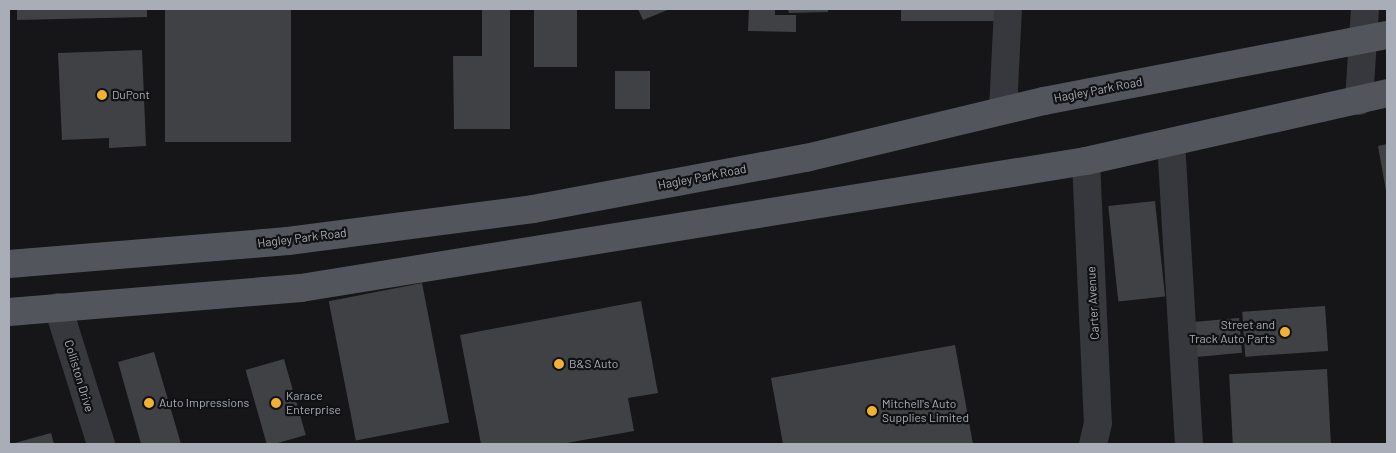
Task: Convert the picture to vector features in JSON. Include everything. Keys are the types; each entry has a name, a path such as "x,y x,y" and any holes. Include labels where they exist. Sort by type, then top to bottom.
{"main road":[{"name":"Hagley Park Road","path":"9,264 288,241 533,208 806,158 1003,110 1375,37"},
{"path":"9,312 301,288 1086,160 1359,101 1387,93"}],"street":[{"path":"1003,110 1008,9"},
{"path":"1359,101 1375,37 1365,9"},
{"path":"1172,142 1189,444"},
{"name":"Carter Avenue","path":"1086,160 1098,423 1093,444"},
{"name":"Colliston Drive","path":"58,307 101,444"}],"building":[{"path":"17,9 147,9 147,17 17,20"},
{"path":"165,9 291,9 291,142 165,142"},
{"path":"482,9 510,9 510,129 454,129 453,56 482,56"},
{"path":"534,9 577,9 577,67 534,67"},
{"path":"638,9 670,9 643,20"},
{"path":"749,9 775,9 775,15 796,15 796,32 748,31"},
{"path":"788,9 828,9 828,12 789,13"},
{"path":"901,9 1002,9 1002,21 901,21"},
{"name":"DuPont","path":"142,50 146,146 109,148 109,138 62,140 58,53"},
{"path":"615,71 650,71 650,109 615,109"},
{"path":"1387,144 1387,191 1386,191 1378,146"},
{"path":"1155,201 1165,296 1118,301 1108,206"},
{"path":"422,283 449,422 356,441 329,301"},
{"name":"B&S Auto","path":"641,301 658,393 628,398 634,431 561,444 481,444 460,335"},
{"name":"Street and Track Auto Parts","path":"1325,306 1328,351 1245,357 1242,312"},
{"path":"1239,318 1242,353 1196,357 1193,322"},
{"name":"Mitchell's Auto Supplies Limited","path":"955,345 973,444 783,444 771,378"},
{"name":"Auto Impressions","path":"154,352 181,444 141,444 118,362"},
{"name":"Karace Enterprise","path":"284,359 306,435 274,444 267,444 246,370"},
{"path":"1327,369 1331,444 1233,444 1229,374"},
{"path":"51,433 54,444 11,444"}],"place":[{"name":"DuPont","path":"102,95"},
{"name":"Street and Track Auto Parts","path":"1285,332"},
{"name":"B&S Auto","path":"559,364"},
{"name":"Auto Impressions","path":"149,403"},
{"name":"Karace Enterprise","path":"276,403"},
{"name":"Mitchell's Auto Supplies Limited","path":"872,411"}]}
